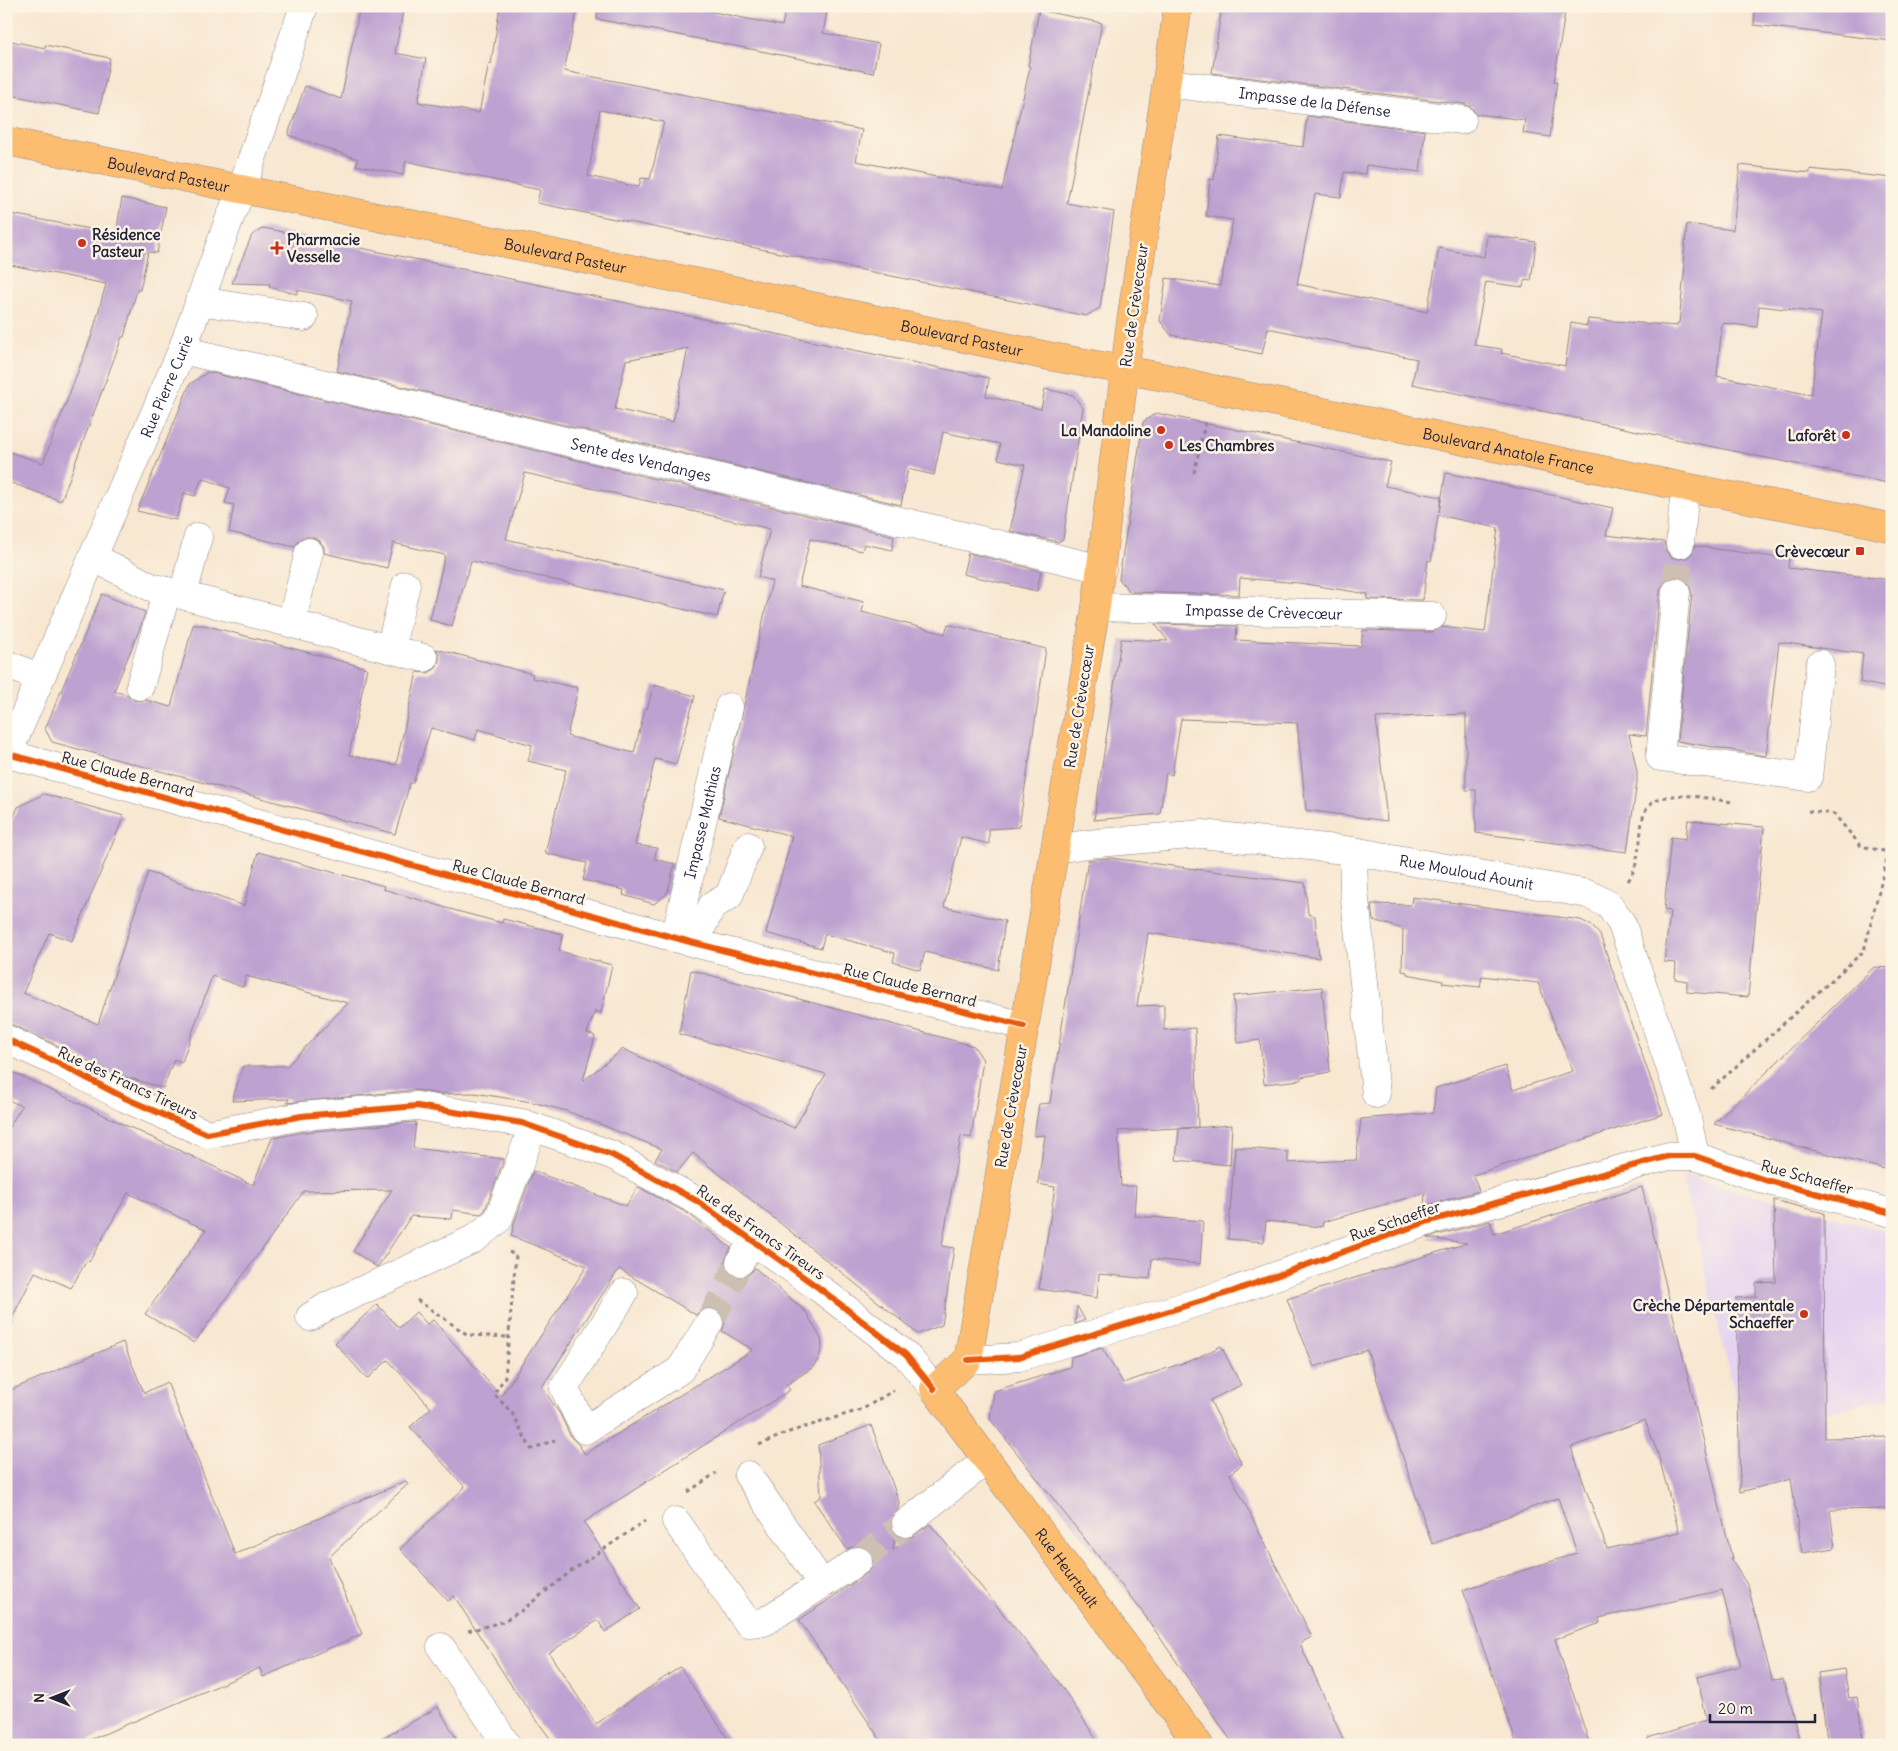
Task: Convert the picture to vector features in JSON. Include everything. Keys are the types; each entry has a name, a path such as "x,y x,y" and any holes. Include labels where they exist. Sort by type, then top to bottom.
{"main road":[{"name":"Rue de Crèvecœur","path":"968,1360 1102,569 1119,407 1178,6"},
{"name":"Boulevard Pasteur","path":"6,141 241,191 305,202 1048,356 1125,370"},
{"name":"Boulevard Anatole France","path":"1125,370 1685,487 1843,516 1892,528"},
{"path":"928,1382 968,1360"},
{"name":"Rue Heurtault","path":"928,1382 1199,1745"}],"street":[{"name":"Rue Pierre Curie","path":"7,756 182,350 241,191 304,6"},
{"name":"Impasse de la Défense","path":"1168,83 1462,120"},
{"path":"199,301 304,317"},
{"name":"Sente des Vendanges","path":"182,350 1102,569"},
{"path":"1680,544 1685,487"},
{"path":"140,686 198,537"},
{"path":"291,623 309,552"},
{"path":"93,557 151,587 424,658"},
{"path":"390,649 406,585"},
{"path":"1676,592 1660,757 1808,777 1820,664"},
{"name":"Impasse de Crèvecœur","path":"1096,607 1432,616"},
{"path":"6,664 40,678"},
{"name":"Impasse Mathias","path":"685,940 728,707"},
{"name":"Rue Claude Bernard","path":"7,756 685,940 1024,1026"},
{"name":"Rue Mouloud Aounit","path":"1056,849 1202,834 1353,851 1588,894 1609,906 1622,924 1686,1114 1695,1156"},
{"path":"685,940 712,906 729,896 748,846"},
{"path":"1353,851 1354,890 1376,1094"},
{"name":"Rue des Francs Tireurs","path":"6,1040 58,1063 125,1098 207,1134 302,1116 417,1106 522,1123 612,1155 698,1201 746,1252 819,1288 906,1355 928,1382"},
{"path":"310,1317 326,1307 474,1239 498,1220 533,1127"},
{"name":"Rue Schaeffer","path":"968,1360 1019,1357 1231,1292 1429,1221 1669,1156 1695,1156 1765,1180 1892,1213"},
{"path":"624,1293 564,1388 585,1430 680,1370 709,1323"},
{"path":"906,1523 987,1460"},
{"path":"748,1475 822,1584"},
{"path":"676,1521 748,1623 764,1622 858,1560"},
{"path":"441,1648 507,1745"}],"path":[{"path":"1194,472 1213,389"},
{"path":"1609,906 1635,871 1643,815 1656,800 1666,796 1683,796 1739,803"},
{"path":"1806,811 1834,814 1861,846 1888,852"},
{"path":"1686,1114 1710,1089 1864,952 1892,839"},
{"path":"474,1239 516,1255 505,1377 494,1394 512,1413 531,1449 556,1440"},
{"path":"390,1279 431,1311 468,1335 508,1337"}],"shaded area":[{"name":"Crèche Départementale Schaeffer","path":"1682,1175 1892,1233 1892,1396 1744,1433"}],"building":[{"path":"360,6 404,6 395,53 426,59 418,102 479,113 489,63 491,64 500,6 578,6 564,71 862,130 856,161 1002,190 1030,67 1028,66 1039,10 1102,23 1067,203 1114,212 1100,308 1086,316 537,203 540,190 406,161 403,175 356,165 358,159 288,135 305,86 341,99","holes":["600,110 664,122 650,179 641,178 639,187 588,176"]},
{"path":"598,6 685,6 782,26 786,6 828,6 823,33 879,44 873,73 597,19"},
{"path":"1222,6 1566,6 1554,81 1557,82 1550,137 1523,133 1525,120 1476,114 1471,107 1464,104 1212,73"},
{"path":"1755,6 1892,6 1892,41 1754,25"},
{"path":"6,40 45,48 45,45 110,58 99,113 6,94"},
{"path":"1307,116 1425,131 1420,172 1366,165 1365,174 1344,172 1341,197 1315,194 1297,284 1427,312 1439,248 1484,257 1487,235 1536,242 1531,281 1525,280 1523,287 1486,282 1474,345 1502,349 1501,353 1565,366 1571,323 1587,326 1588,319 1677,326 1677,323 1679,323 1685,264 1683,264 1687,224 1733,230 1740,165 1810,173 1810,169 1892,178 1892,484 1412,384 1417,359 1268,328 1262,354 1171,335 1160,321 1166,278 1220,286 1233,220 1206,216 1210,179 1214,180 1219,136 1303,147","holes":["1759,306 1822,313 1811,395 1717,376 1722,323 1757,327"]},
{"path":"122,198 166,207 157,253 148,252 140,290 137,290 124,337 122,337 61,501 6,481 6,451 43,463 92,335 106,284 6,264 6,213 116,234"},
{"path":"264,228 989,378 986,396 1041,409 1045,389 1073,395 1083,408 1063,539 1058,542 1010,531 1025,465 998,459 1000,444 943,432 934,475 908,469 901,505 337,371 352,301 298,290 297,294 269,287 270,284 232,283 252,235","holes":["688,348 673,422 615,409 626,360"]},
{"path":"208,372 894,536 892,550 864,544 862,551 810,539 799,586 864,602 862,612 945,634 948,624 1046,649 1019,827 989,829 989,844 961,837 944,907 1005,921 998,970 925,952 920,970 893,962 895,953 825,934 821,948 766,933 792,836 719,817 772,581 758,577 770,529 525,473 506,539 724,590 717,617 471,561 452,626 430,620 445,555 393,543 387,568 324,553 324,547 320,541 312,537 304,537 298,541 295,547 229,532 234,505 225,503 230,488 202,478 195,496 184,493 176,520 137,511 190,384"},
{"path":"1156,413 1391,462 1385,486 1441,497 1439,512 1446,473 1613,508 1606,535 1664,542 1666,551 1671,557 1678,559 1687,558 1695,546 1789,559 1788,568 1892,580 1892,689 1860,682 1863,654 1779,642 1766,756 1677,741 1692,594 1690,586 1685,580 1677,576 1669,578 1660,590 1646,736 1629,734 1637,771 1637,782 1627,852 1476,833 1476,790 1466,790 1466,714 1376,718 1387,821 1306,810 1297,723 1181,719 1172,775 1166,773 1160,814 1094,820 1121,639 1168,641 1155,624 1237,626 1236,640 1361,646 1363,630 1432,632 1442,627 1485,632 1498,528 1438,515 1431,561 1428,560 1423,600 1367,599 1368,594 1299,583 1240,578 1239,595 1130,592 1119,579 1143,422"},
{"path":"968,553 1041,571 1037,591 963,574"},
{"path":"102,594 145,612 114,691 128,695 135,701 146,700 171,707 193,625 204,625 367,668 349,755 396,765 417,672 428,673 435,669 439,661 439,654 436,649 533,674 532,678 578,688 567,736 634,753 645,709 647,709 654,685 695,696 676,764 655,759 635,845 657,848 654,859 675,864 667,894 654,904 623,895 624,890 583,880 587,863 545,853 566,770 528,761 532,745 478,729 475,740 431,728 413,783 410,783 395,834 52,742 45,729"},
{"path":"44,794 124,816 72,941 49,933 23,993 98,1024 148,872 244,906 258,852 384,886 383,889 457,911 502,923 503,919 563,934 559,951 612,965 601,1013 595,1011 587,1033 595,1036 583,1081 623,1049 794,1128 826,1074 679,1034 691,970 974,1046 983,1060 971,1138 961,1136 942,1246 954,1248 942,1325 918,1334 693,1153 677,1172 655,1160 662,1149 567,1111 532,1102 474,1093 440,1094 416,1090 287,1103 289,1099 232,1101 243,1066 287,1066 348,1003 246,976 243,987 212,976 182,1062 174,1059 163,1088 109,1072 65,1049 13,1025 6,1024 6,835 18,807"},
{"path":"1688,820 1764,827 1748,997 1687,992 1687,981 1675,979 1676,963 1664,962 1670,911 1664,910 1671,837 1686,839"},
{"path":"1110,858 1305,883 1308,914 1315,916 1319,958 1148,933 1137,1006 1164,1005 1164,1030 1195,1028 1198,1127 1118,1131 1121,1186 1136,1186 1134,1216 1203,1221 1200,1264 1152,1259 1150,1279 1099,1274 1097,1298 1039,1289 1055,1187 1038,1184 1045,1135 1034,1136 1039,1104 1050,1103 1088,860"},
{"path":"1412,897 1581,920 1592,926 1600,935 1663,1114 1473,1175 1479,1191 1424,1206 1425,1193 1323,1222 1322,1227 1266,1221 1264,1242 1228,1239 1235,1147 1288,1152 1288,1163 1356,1160 1361,1119 1433,1113 1436,1088 1505,1066 1513,1090 1573,1071 1538,983 1482,976 1480,987 1442,983 1443,981 1407,974 1407,972 1402,971 1403,929 1373,920 1371,904 1411,905"},
{"path":"1874,967 1892,968 1892,1171 1714,1124"},
{"path":"1322,987 1330,1072 1301,1077 1301,1080 1264,1084 1260,1040 1238,1043 1233,996"},
{"path":"6,1069 253,1185 272,1138 304,1132 416,1122 413,1148 504,1159 485,1210 481,1214 453,1210 452,1219 411,1216 377,1267 353,1251 392,1190 304,1191 194,1343 145,1314 206,1230 128,1193 89,1262 87,1260 71,1288 35,1272 6,1330 6,1132 22,1106 6,1099"},
{"path":"1232,1125 1230,1165 1176,1160 1179,1129"},
{"path":"533,1171 626,1206 638,1187 689,1214 731,1248 724,1262 726,1269 731,1275 739,1278 747,1276 755,1268 806,1312 821,1339 822,1347 818,1360 812,1368 786,1385 790,1390 584,1522 640,1609 605,1632 598,1620 549,1653 596,1724 680,1667 732,1745 555,1745 515,1691 454,1596 448,1601 400,1549 465,1487 410,1427 431,1408 409,1383 388,1360 367,1379 335,1343 377,1304 399,1328 416,1312 427,1324 433,1320 501,1396 587,1266 511,1236","holes":["619,1269 696,1315 702,1309 710,1307 717,1310 723,1316 725,1324 722,1331 753,1350 585,1454 571,1437 560,1414 542,1387"]},
{"path":"1642,1187 1732,1558 1730,1558 1748,1586 1772,1680 1783,1679 1801,1745 1649,1745 1648,1738 1707,1720 1697,1677 1741,1666 1722,1590 1599,1618 1601,1623 1555,1639 1590,1745 1517,1745 1463,1590 1577,1553 1558,1498 1432,1544 1367,1350 1314,1367 1287,1299 1467,1243 1427,1238 1490,1221 1494,1234","holes":["1645,1420 1658,1454 1679,1532 1607,1549 1571,1447"]},
{"path":"1774,1200 1824,1213 1825,1438 1892,1437 1892,1509 1830,1510 1835,1548 1802,1553 1791,1479 1740,1492 1736,1298 1756,1297 1756,1283 1776,1282"},
{"path":"1077,1306 1085,1320 1075,1324"},
{"path":"123,1342 144,1393 167,1382 235,1554 406,1481 408,1484 329,1557 362,1634 263,1677 260,1668 78,1745 6,1745 6,1392"},
{"path":"1221,1346 1241,1385 1210,1400 1242,1464 1230,1474 1312,1637 1300,1643 1346,1745 1234,1745 1141,1610 990,1419 994,1391 1070,1367 1071,1357 1102,1348 1123,1383 1195,1359"},
{"path":"871,1425 899,1502 898,1509 892,1517 891,1525 895,1534 893,1550 930,1524 1058,1681 1100,1745 884,1745 799,1620 872,1568 874,1560 871,1552 865,1547 858,1545 847,1549 814,1501 821,1497 818,1445"},
{"path":"1844,1669 1849,1698 1857,1697 1864,1745 1828,1745 1818,1673"},
{"path":"438,1707 460,1745 370,1745 421,1717"}],"tunnel":[{"path":"1676,592 1680,544"},
{"path":"709,1323 740,1262"},
{"path":"858,1561 906,1523"}],"cycle path":[{"path":"8,754 694,943 1024,1026"},
{"path":"6,1039 58,1063 125,1098 207,1134 302,1116 417,1106 522,1123 612,1155 697,1201 819,1288 906,1355 934,1389"},
{"path":"968,1360 1019,1357 1231,1292 1429,1221 1669,1156 1695,1156 1765,1180 1892,1213"}],"place":[{"name":"Résidence Pasteur","path":"82,243"},
{"name":"Pharmacie Vesselle","path":"277,248"},
{"name":"La Mandoline","path":"1161,430"},
{"name":"Laforêt","path":"1846,435"},
{"name":"Les Chambres","path":"1169,445"},
{"name":"Crèvecœur","path":"1860,551"},
{"name":"Crèche Départementale Schaeffer","path":"1804,1314"}]}
